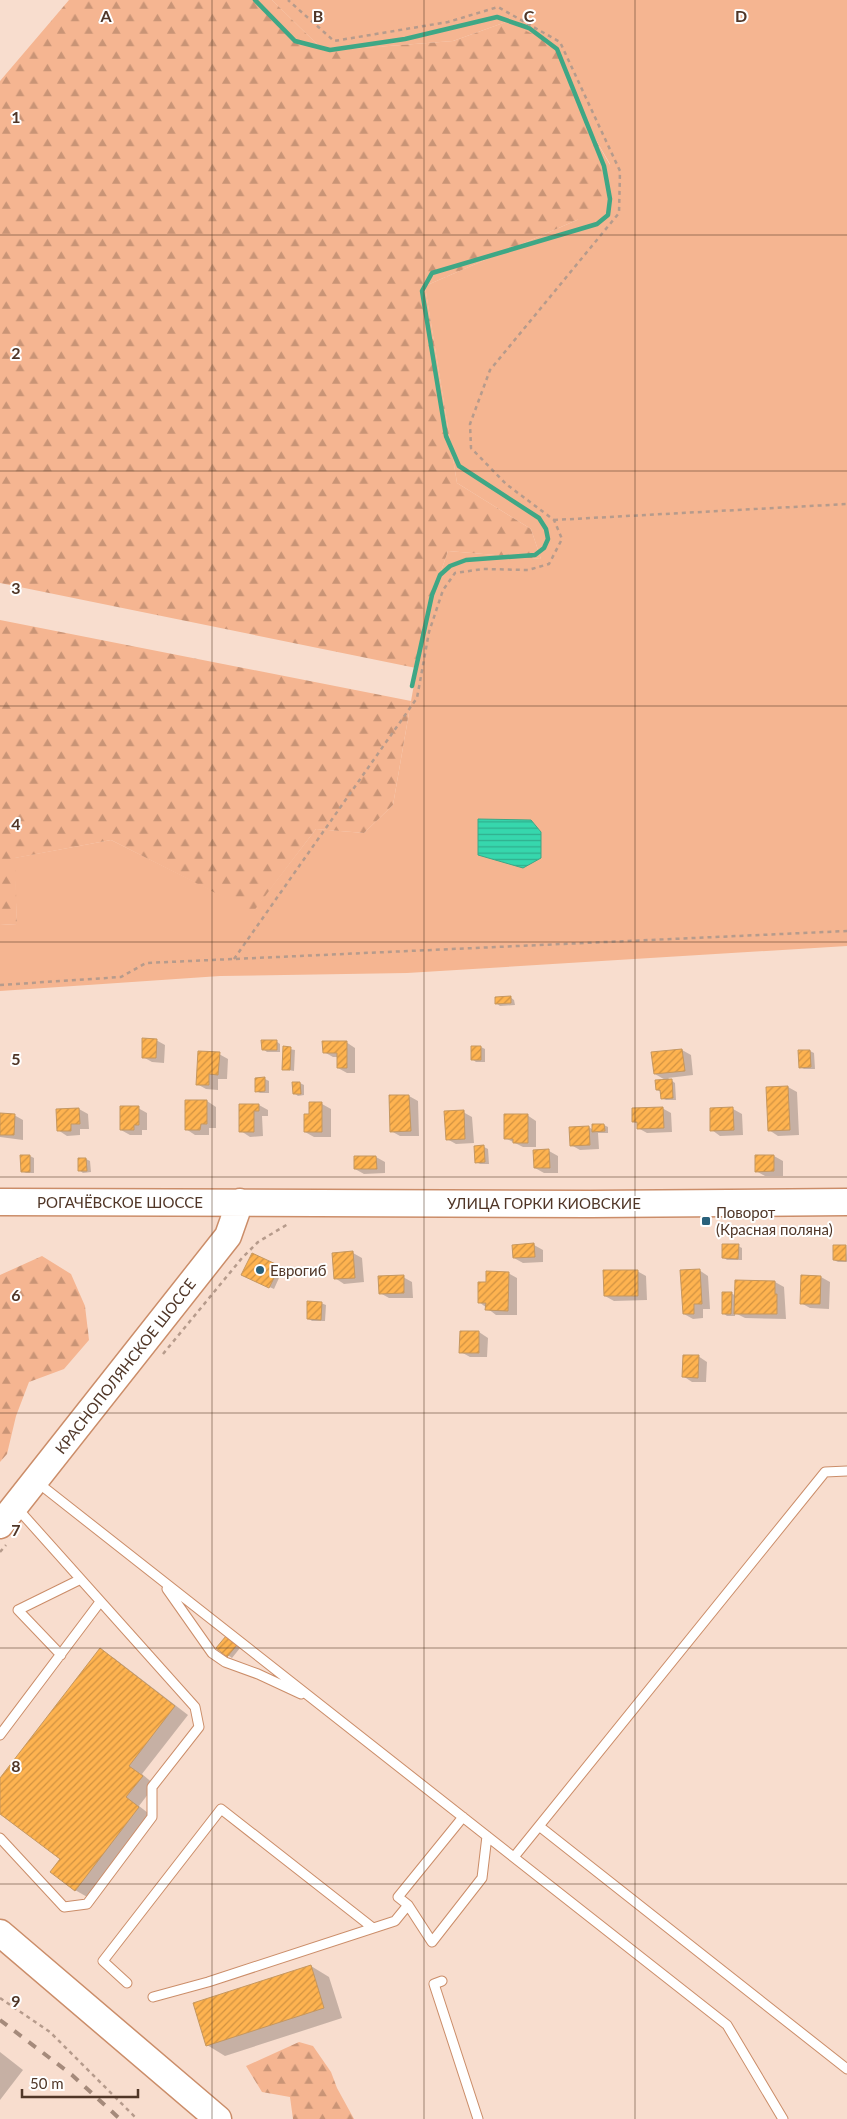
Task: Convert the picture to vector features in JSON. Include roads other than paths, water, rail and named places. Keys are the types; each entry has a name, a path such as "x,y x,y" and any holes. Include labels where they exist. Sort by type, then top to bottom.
{"main road":[{"name":"РОГАЧЁВСКОЕ ШОССЕ","path":"0,1202 240,1202"},
{"name":"УЛИЦА ГОРКИ КИОВСКИЕ","path":"240,1202 600,1204 847,1202"},
{"name":"КРАСНОПОЛЯНСКОЕ ШОССЕ","path":"14,1517 35,1481 228,1236 240,1202"},
{"path":"0,1933 218,2119"}],"lane":[{"path":"514,1857 825,1472 847,1472"},
{"path":"35,1481 727,2024 783,2119"},
{"path":"0,1838 64,1907 87,1904 152,1817 152,1787 199,1727 195,1707 100,1602 14,1517"},
{"path":"61,1655 18,1610 79,1580"},
{"path":"161,1580 212,1653 226,1662 258,1674 317,1702"},
{"path":"0,1734 100,1602"},
{"path":"127,1982 103,1961 221,1809 373,1928"},
{"path":"463,1817 398,1897 408,1905 432,1942 482,1878 487,1836"},
{"path":"539,1826 847,2069"},
{"path":"153,1997 208,1982 395,1921 408,1905"},
{"path":"442,1981 434,1984 478,2119"}],"waterway":[{"path":"255,0 295,41 330,50 405,39 497,17 529,28 557,49 604,166 610,199 608,215 597,224 432,273 422,291 446,436 459,466 539,518 546,529 548,539 544,548 535,555 466,560 450,566 440,575 432,595 412,686"}],"railway":[{"path":"0,2020 72,2075 120,2119"}],"place":[{"name":"Поворот (Красная поляна)","path":"706,1221"},
{"name":"Еврогиб","path":"260,1270"}]}
